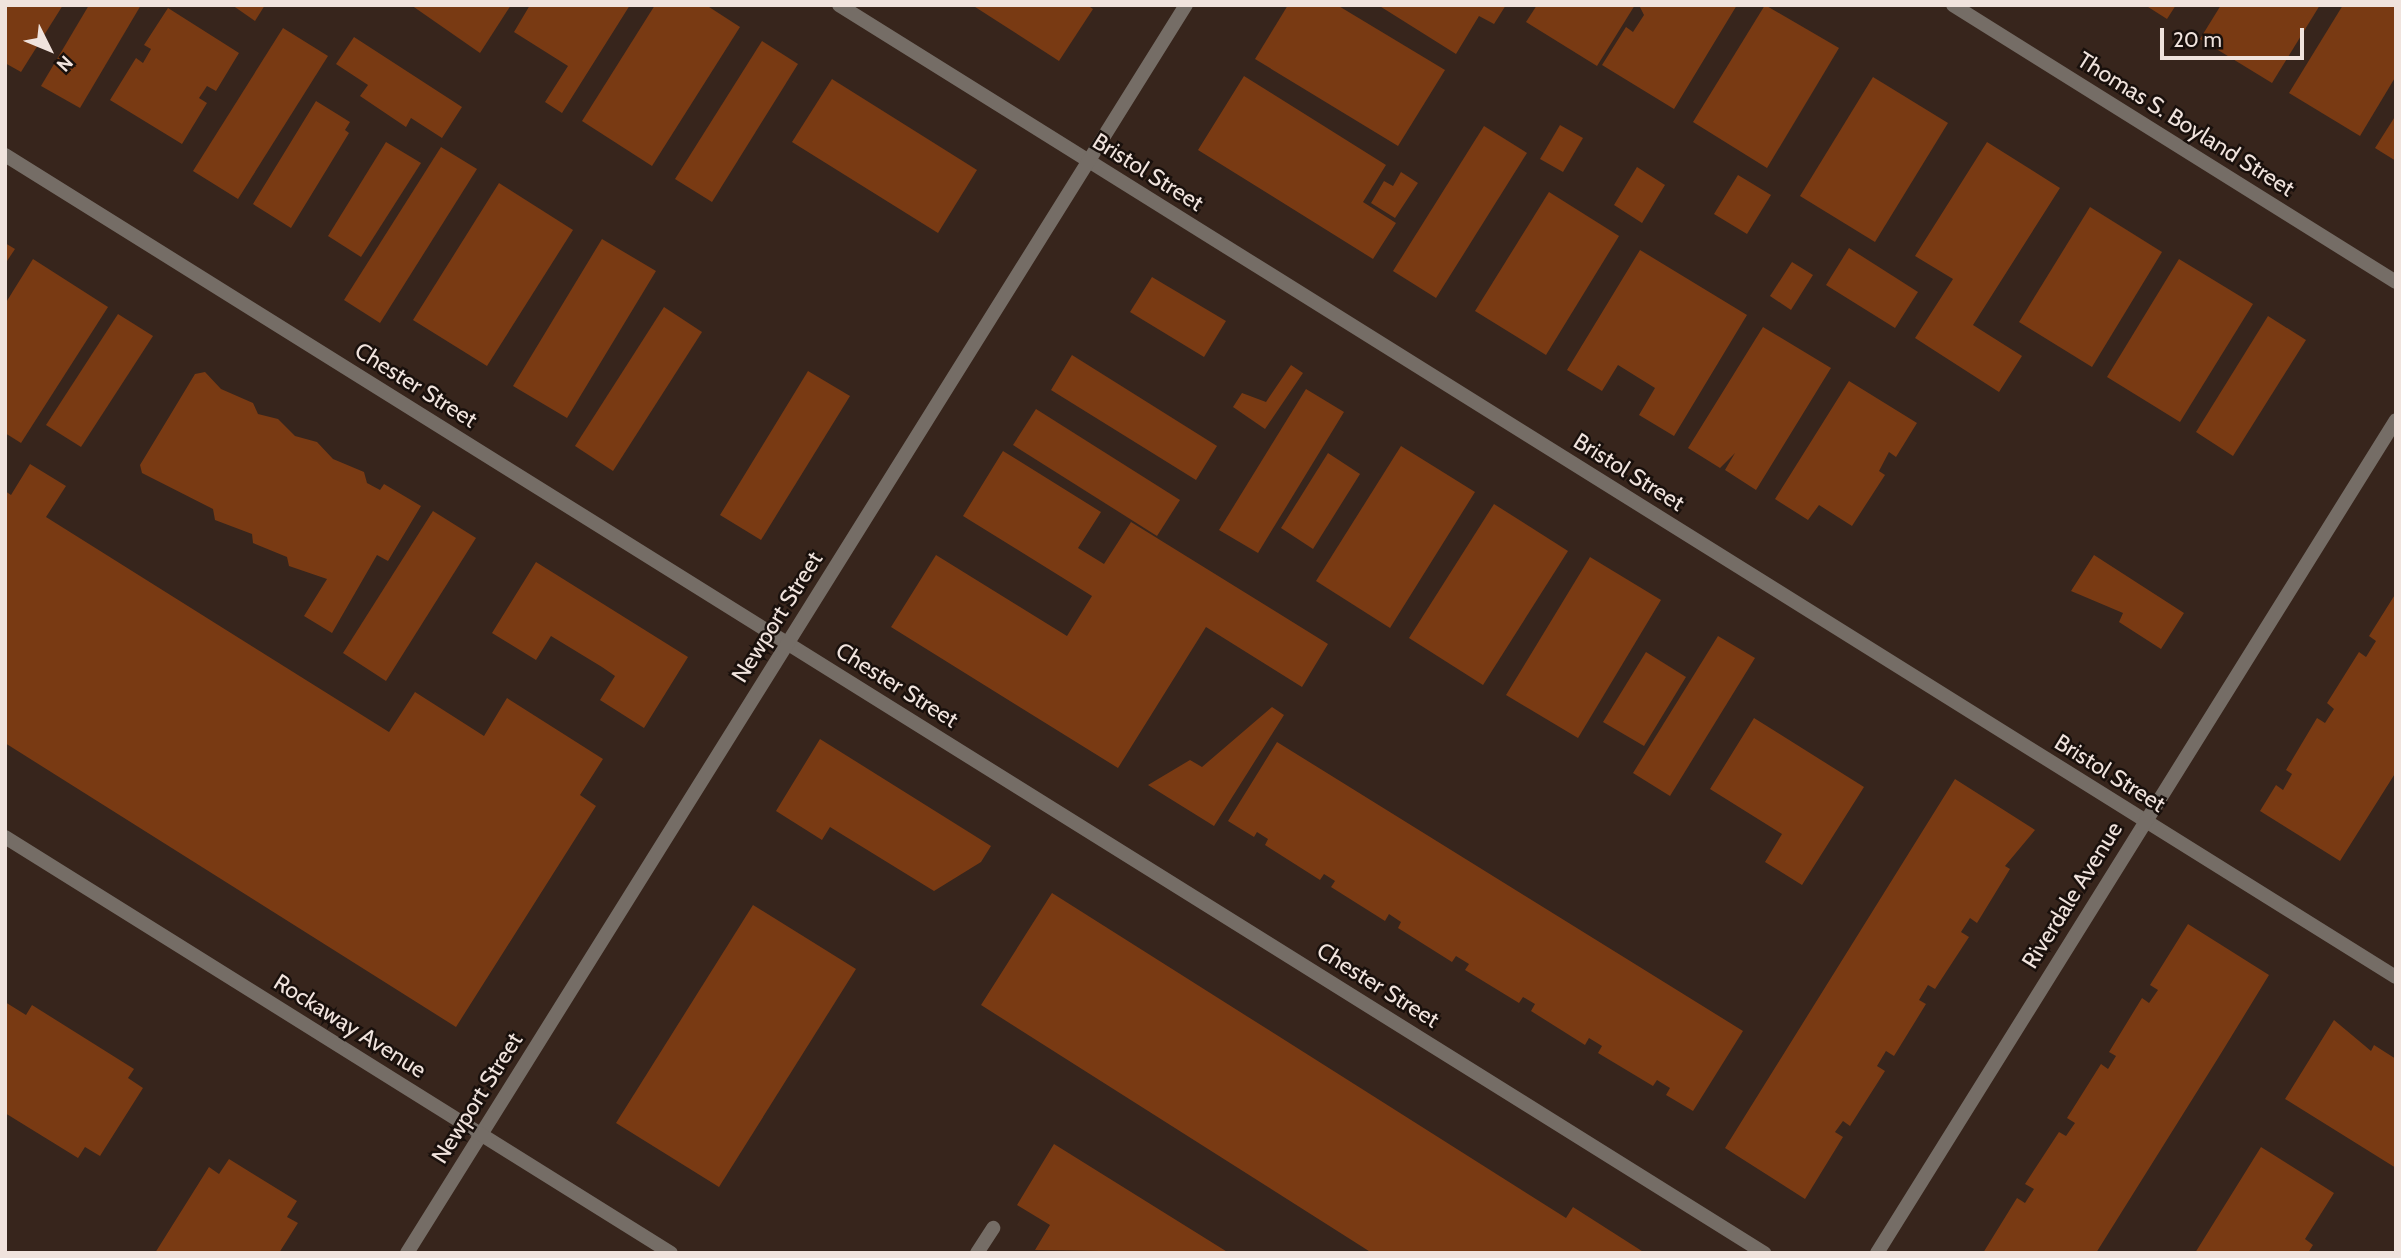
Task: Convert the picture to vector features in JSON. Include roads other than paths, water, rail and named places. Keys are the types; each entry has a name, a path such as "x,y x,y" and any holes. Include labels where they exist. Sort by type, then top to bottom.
{"street":[{"name":"Bristol Street","path":"839,5 2396,977"},
{"name":"Newport Street","path":"407,1253 1186,5"},
{"name":"Thomas S. Boyland Street","path":"1953,5 2396,282"},
{"name":"Chester Street","path":"5,155 1764,1253"},
{"name":"Riverdale Avenue","path":"1877,1253 2396,420"},
{"name":"Rockaway Avenue","path":"5,837 671,1253"},
{"path":"977,1253 993,1228"}]}
